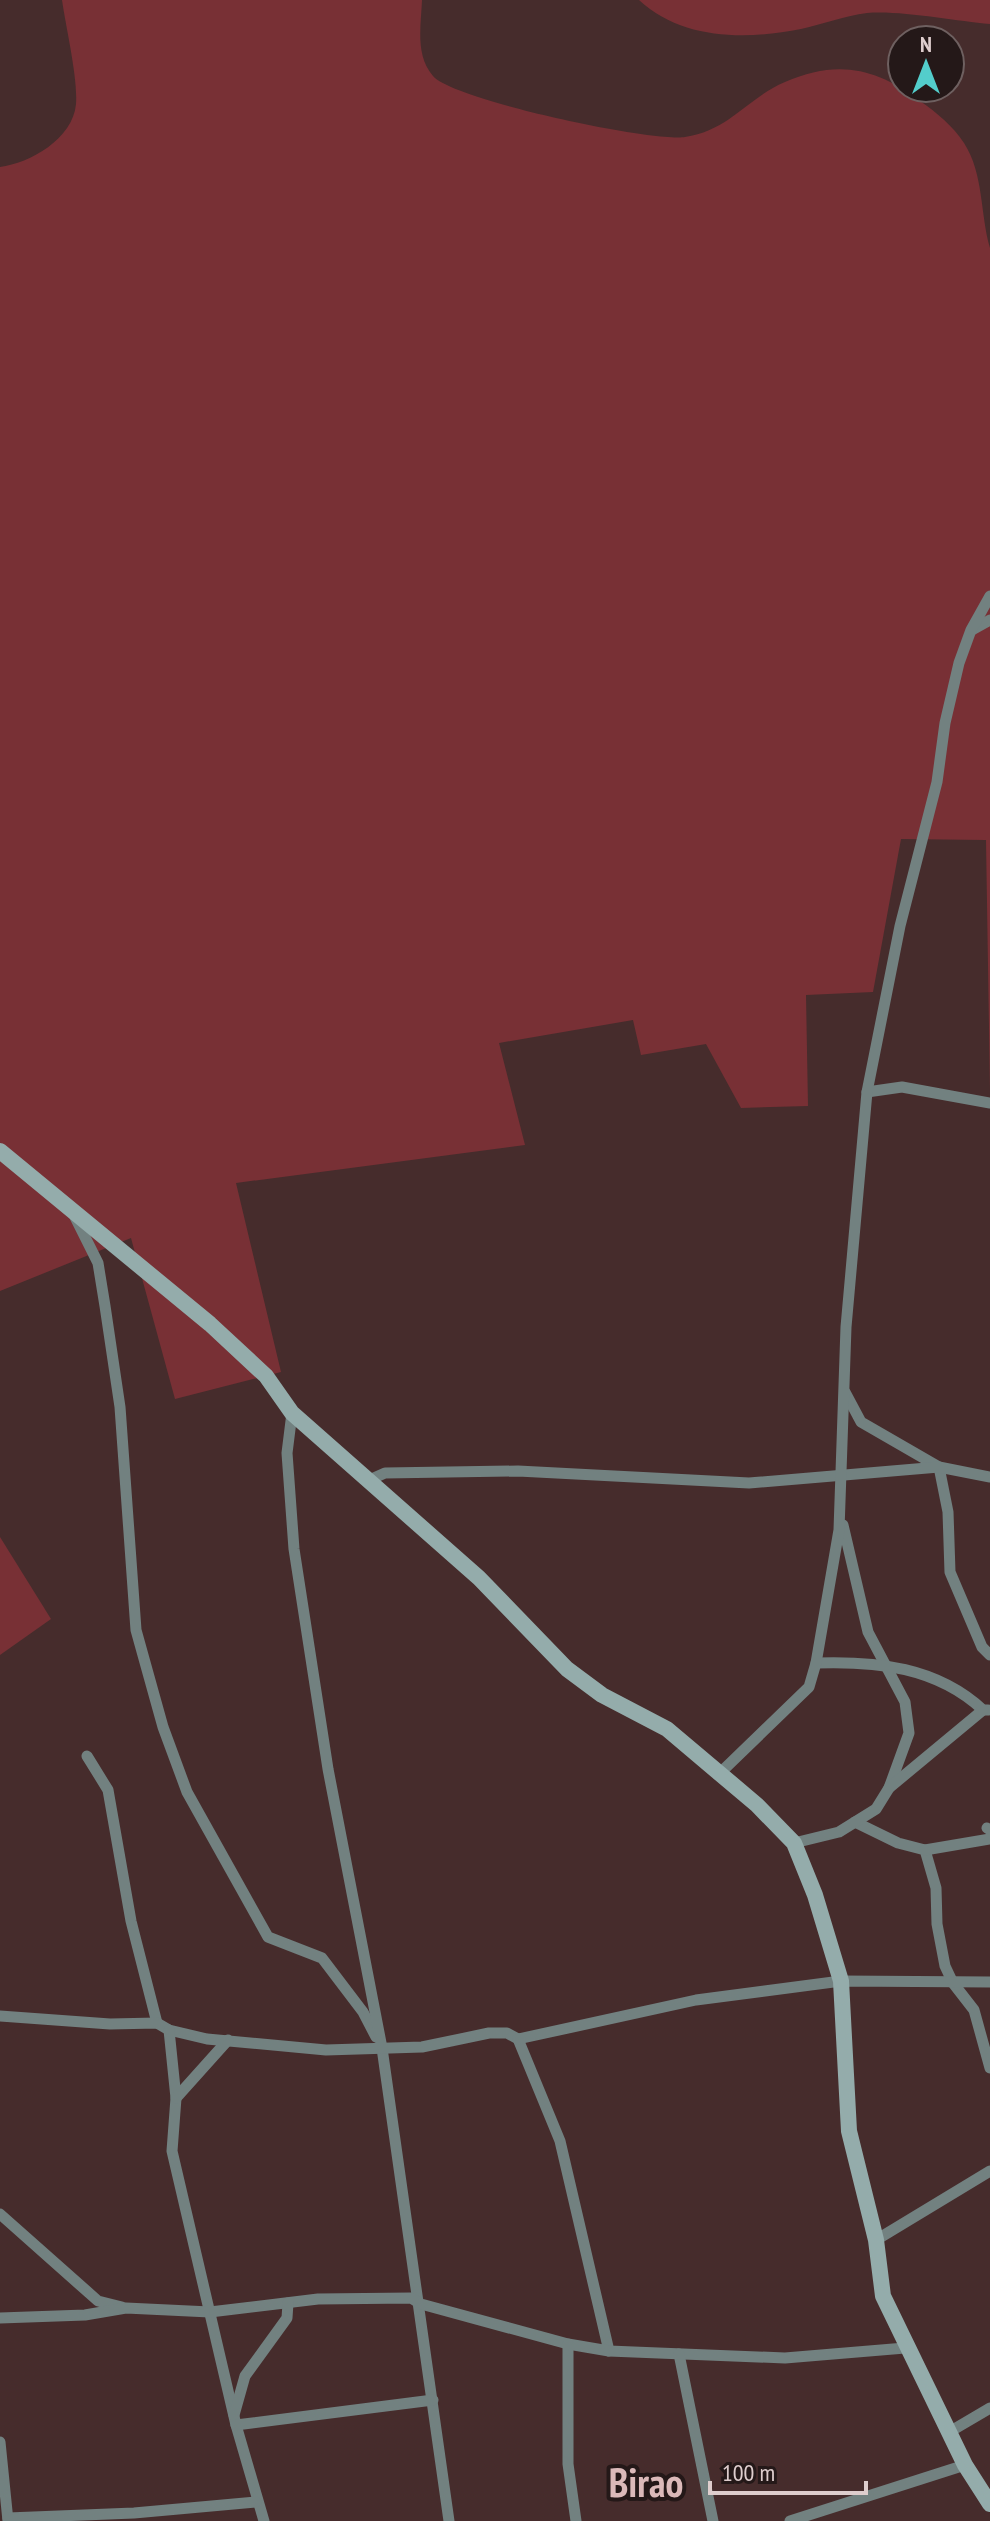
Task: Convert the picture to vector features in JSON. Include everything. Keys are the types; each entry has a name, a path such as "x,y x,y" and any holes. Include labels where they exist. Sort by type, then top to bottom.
{"street":[{"path":"718,1775 809,1687 816,1663 840,1513 843,1389 867,1092 909,885 937,782 945,723 971,630 990,596"},
{"path":"971,630 990,620"},
{"path":"867,1092 902,1087 990,1103"},
{"path":"0,1151 233,1345 266,1376 292,1413 479,1578 567,1669 602,1695 667,1729 757,1805 794,1843 815,1895 841,1981 849,2131 876,2240 883,2296 905,2348 951,2431 965,2465 990,2504"},
{"path":"71,1207 98,1263 105,1306 120,1407 136,1589 136,1630 163,1727 187,1792 268,1937 322,1958 363,2012 382,2048"},
{"path":"843,1389 861,1422 939,1467 948,1512 950,1572 982,1647 990,1655"},
{"path":"292,1413 287,1453 294,1549 328,1769 382,2048 421,2304 449,2521"},
{"path":"367,1481 385,1473 518,1471 749,1483 939,1467 990,1477"},
{"path":"794,1843 839,1832 876,1809 889,1788 909,1733 905,1702 865,1621 840,1513"},
{"path":"816,1663 904,1666 968,1696 986,1710 889,1788"},
{"path":"87,1756 108,1790 131,1921 157,2023"},
{"path":"855,1822 898,1843 925,1850 989,1832"},
{"path":"925,1850 936,1888 937,1924 953,1983 974,2010 990,2068"},
{"path":"518,2039 696,2000 841,1981 990,1982"},
{"path":"0,2016 110,2024 157,2023 169,2030 228,2040 326,2050 422,2047 489,2033 507,2033 518,2039 560,2141 609,2351"},
{"path":"169,2030 176,2098 172,2151 235,2420 256,2502 264,2521"},
{"path":"176,2098 228,2040"},
{"path":"876,2240 990,2171"},
{"path":"2,2217 98,2301 126,2308 210,2312 288,2303 411,2298 421,2304 568,2344 609,2351 785,2358 905,2348"},
{"path":"235,2420 245,2376 287,2318 288,2303"},
{"path":"0,2318 85,2315 126,2308"},
{"path":"568,2344 568,2464 576,2521"},
{"path":"679,2354 713,2521"},
{"path":"235,2420 433,2400"},
{"path":"951,2431 990,2408"},
{"path":"0,2442 8,2520 256,2502"},
{"path":"795,2520 965,2465"},
{"path":"105,2514 120,2521"}],"shaded area":[{"path":"62,0 422,0 421,50 433,76 448,86 513,107 634,133 685,137 714,128 785,82 839,69 856,70 886,80 886,104 925,104 955,131 975,168 990,248 990,1091 986,840 901,839 873,992 806,995 808,1106 741,1108 706,1044 641,1055 633,1020 499,1043 525,1145 236,1183 281,1372 175,1399 131,1238 0,1291 0,167 36,155 67,128 76,104"},
{"path":"639,0 990,0 990,24 880,12 780,33 716,34 675,23"},
{"path":"0,1537 51,1619 0,1655"}],"district":[{"name":"Birao","path":"646,2483"}]}
